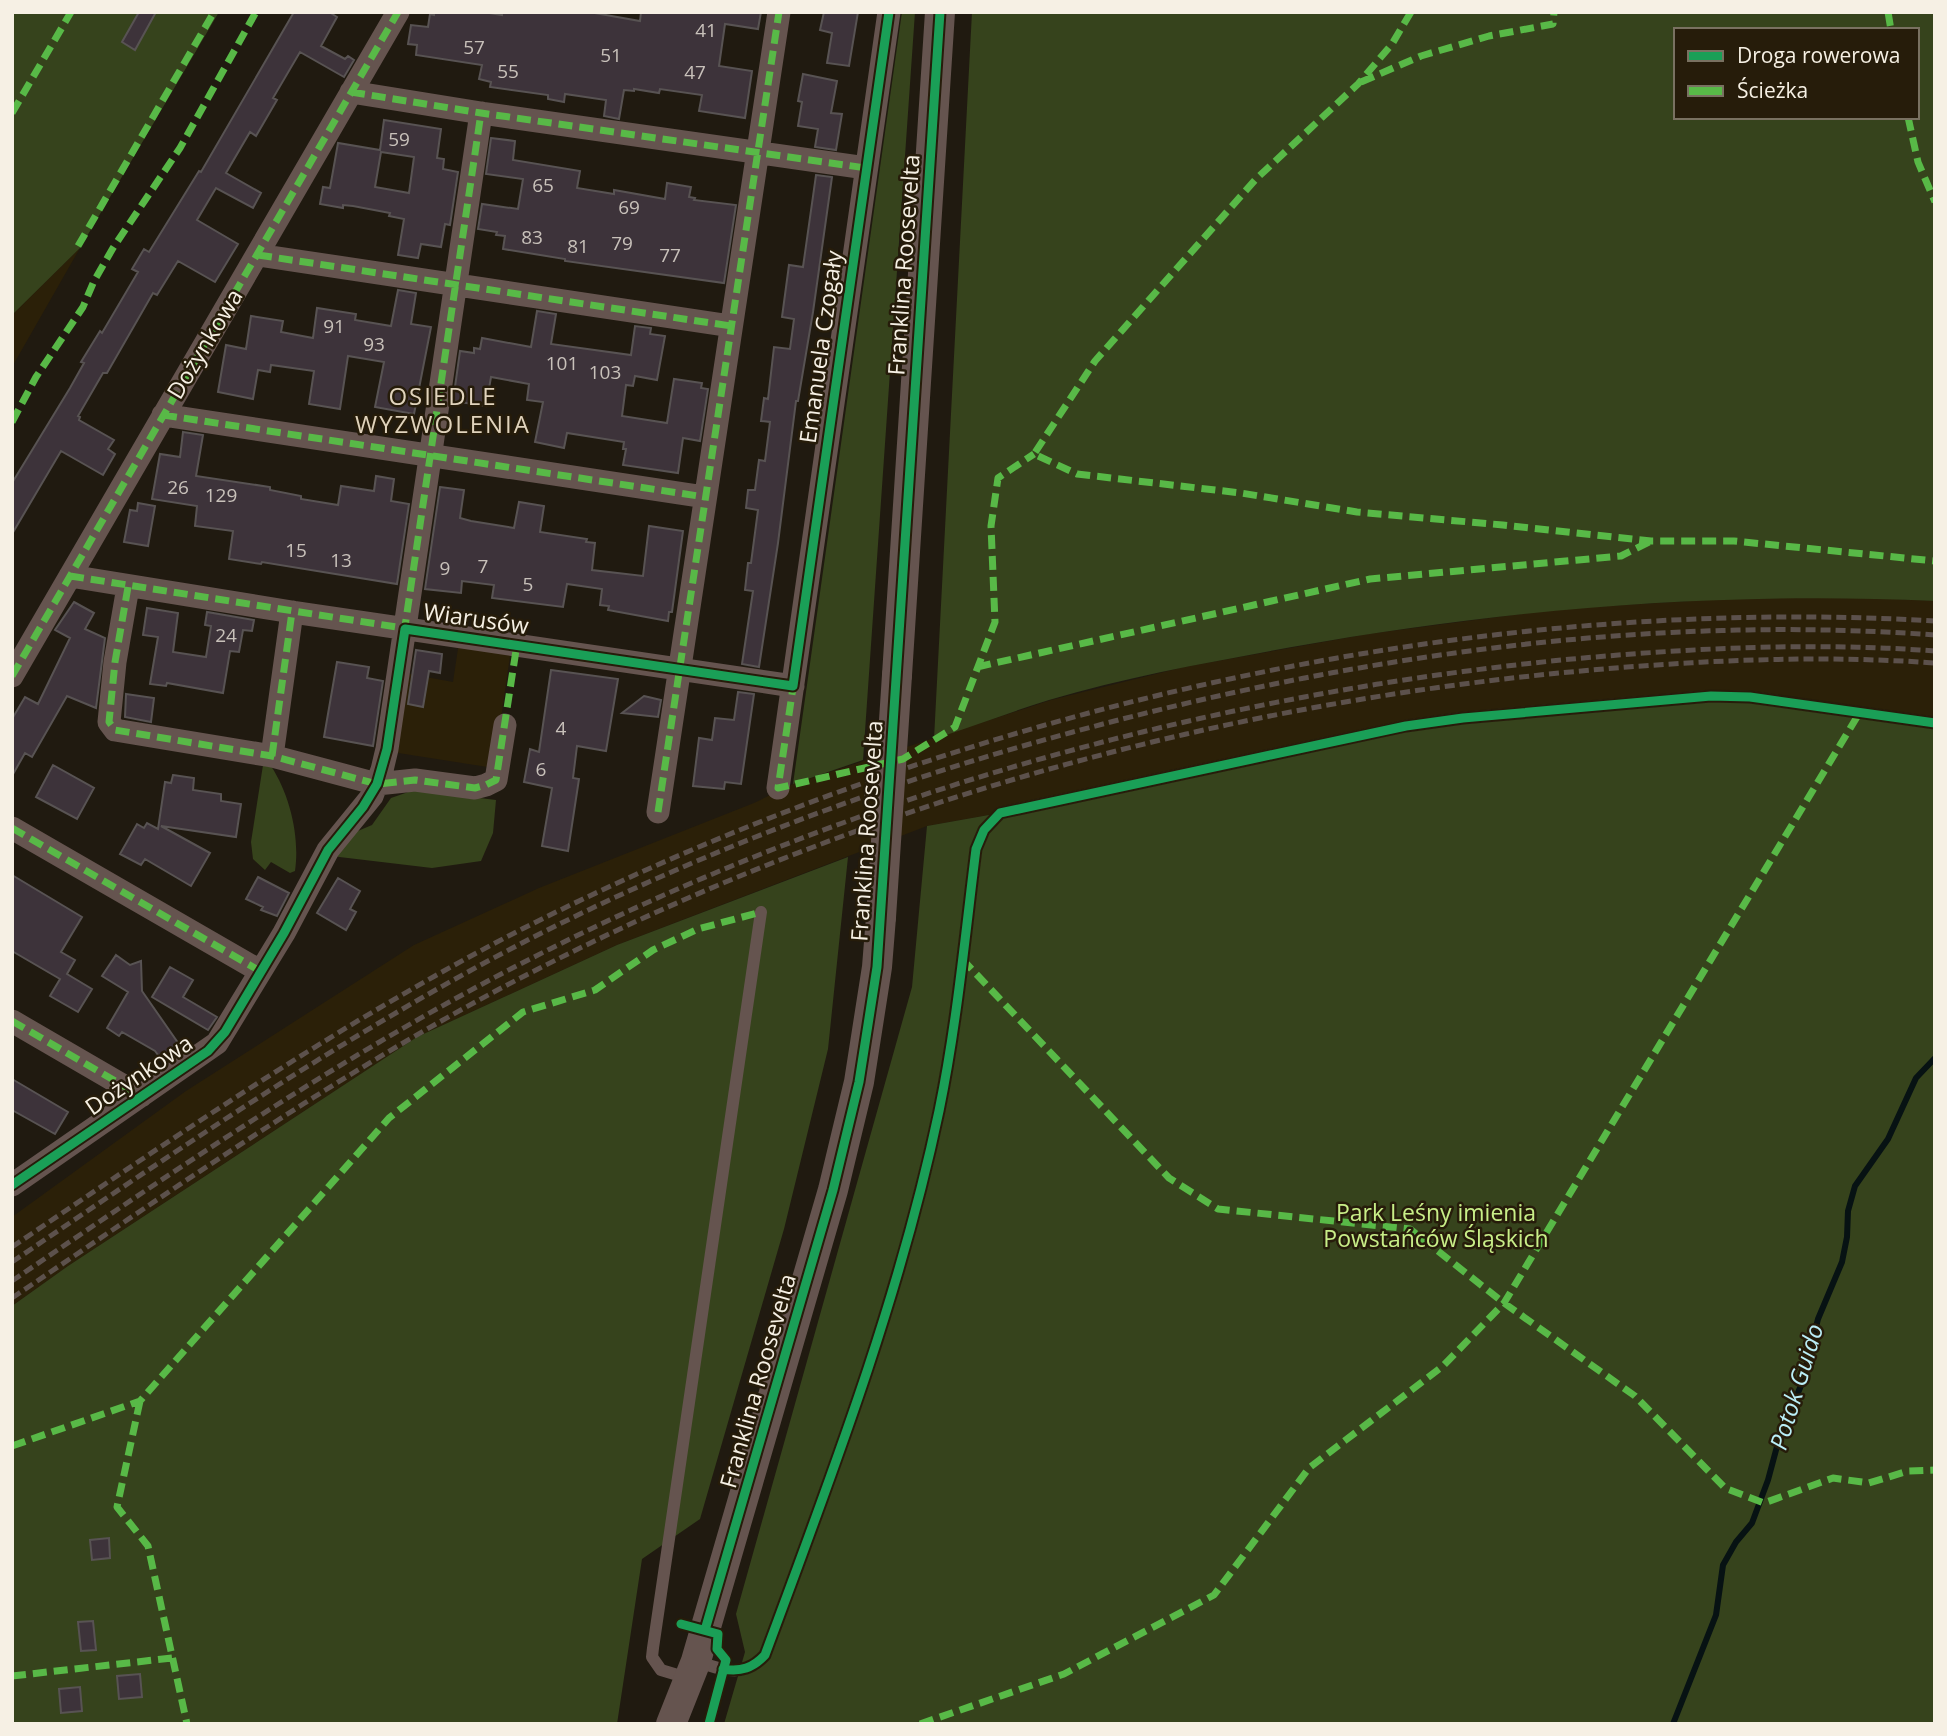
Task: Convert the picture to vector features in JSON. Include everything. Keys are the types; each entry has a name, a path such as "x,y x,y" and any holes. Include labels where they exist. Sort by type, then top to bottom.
{"street":[{"name":"Dożynkowa","path":"12,676 398,12"},
{"path":"658,812 779,12"},
{"name":"Emanuela Czogały","path":"778,788 889,12"},
{"name":"Franklina Roosevelta","path":"671,1724 693,1670 833,1190 859,1082 877,967 881,916 940,12"},
{"path":"351,92 866,168"},
{"path":"405,629 481,113"},
{"path":"258,255 731,326"},
{"path":"163,415 705,497"},
{"name":"Wiarusów","path":"70,576 292,612 793,686"},
{"path":"128,587 115,662 109,722 115,730 272,756 377,784 415,780 475,788 496,780 505,725"},
{"path":"272,756 292,612"},
{"name":"Wiarusów","path":"260,971 284,933 328,850 363,807 377,784 387,749 405,629"},
{"path":"12,828 260,971"},
{"name":"Dożynkowa","path":"12,1185 217,1043 260,971"},
{"name":"Dożynkowa","path":"12,1021 141,1096"},
{"name":"Franklina Roosevelta","path":"685,1724 693,1670"}],"lane":[{"path":"761,912 653,1648 652,1657 661,1670 738,1671 756,1664 765,1655 885,1317 939,1112 954,1032 976,849 984,830 1000,813 1204,771 1362,734 1463,718 1712,696 1750,697 1935,723"}],"shaded area":[{"path":"80,248 12,367 12,315"},
{"path":"1756,597 1857,597 1935,601 1935,723 1000,813 927,826 617,945 417,1037 68,1266 12,1306 12,1217 186,1091 414,945 539,888 754,803 793,784 1051,700 1184,667 1368,634 1558,609"},
{"path":"459,642 511,649 494,768 392,752 404,673 453,682"}],"green space":[{"path":"12,12 219,12 80,248 12,315"},
{"path":"902,12 915,12 863,760 793,784"},
{"path":"972,12 1935,12 1935,601 1693,601 1532,613 1452,622 1292,647 1140,677 1049,700 934,739"},
{"name":"Park Leśny imienia Powstańców Śląskich","path":"1711,696 1935,723 1935,1724 724,1724 745,1652 736,1614 912,987 927,826 1000,813 1362,734"},
{"path":"263,765 271,766 278,777 292,817 296,858 295,871 290,873 271,862 265,870 253,859 251,842"},
{"path":"414,790 496,800 493,833 481,861 432,868 331,856 346,836 372,825 391,798"},
{"path":"848,857 828,1049 784,1229 700,1519 642,1559 617,1724 12,1724 12,1306 68,1266 417,1037 617,945"}],"building":[{"path":"139,12 156,12 135,50 122,42"},
{"path":"294,12 329,12 337,17 321,46 345,59 348,56 354,60 344,77 300,52 273,98 277,100 256,136 250,132 226,173 261,193 253,208 216,188 197,220 238,244 215,282 178,261 157,295 153,293 107,373 103,373 78,416 79,420 114,440 108,449 115,454 103,475 61,451 12,534 12,483 70,388 84,363 81,362 100,331 102,333 138,272 132,269 144,249 149,252 199,171 201,172"},
{"path":"434,12 483,12 502,15 502,12 589,12 640,21 641,12 761,12 758,29 725,24 719,66 752,71 745,118 699,111 702,95 660,89 659,93 624,90 619,119 604,116 606,100 565,94 564,102 548,99 548,95 490,87 491,82 479,79 482,65 416,55 417,45 408,44 411,25 428,27 430,14 434,15"},
{"path":"824,12 858,12 849,66 827,63 832,33 820,30"},
{"path":"803,74 837,81 831,113 842,114 836,150 815,147 818,129 798,126 802,102 798,101"},
{"path":"384,120 441,129 437,158 444,159 443,169 458,172 450,225 445,224 441,247 421,244 418,258 398,255 404,219 389,216 390,213 353,206 343,205 343,208 320,204 323,187 330,188 338,143 380,150","holes":["381,152 414,157 409,193 375,187"]},
{"path":"491,138 515,141 513,160 580,171 577,188 614,194 614,190 665,199 667,183 691,187 689,197 695,198 694,200 736,205 724,283 565,261 503,249 505,236 478,229 482,204 518,209 523,179 486,174"},
{"path":"816,175 832,177 813,312 796,401 759,667 742,664 753,591 745,590 758,510 746,508 748,490 755,490 759,460 765,461 770,422 761,421 764,398 768,399 774,347 790,349 794,319 782,317 789,265 803,267"},
{"path":"398,290 416,293 411,324 431,327 414,414 375,407 384,362 348,356 340,409 309,404 314,371 271,365 270,372 258,370 253,399 218,392 226,345 246,349 251,316 283,321 281,332 313,338 317,308 356,314 355,320 391,326"},
{"path":"537,311 556,314 551,344 631,355 635,326 651,328 650,334 665,336 657,380 635,376 633,386 626,385 622,416 667,423 674,379 702,383 701,388 708,389 700,441 683,438 678,473 623,465 626,449 623,449 624,442 567,433 564,448 535,442 543,402 527,400 529,384 491,377 486,406 453,401 460,351 474,353 474,348 480,349 482,338 531,347"},
{"path":"183,432 203,435 196,476 270,487 270,490 301,496 301,499 338,505 341,486 374,491 376,476 394,479 391,501 409,504 397,584 229,559 233,531 195,526 197,506 152,499 160,454 180,457"},
{"path":"440,487 464,490 460,518 471,521 514,528 519,502 544,506 540,532 587,539 586,542 595,543 592,570 643,576 649,526 683,531 672,612 669,612 668,621 608,610 609,606 600,605 602,589 567,584 563,607 492,598 494,585 462,581 461,593 425,589"},
{"path":"138,503 155,506 148,546 124,542 130,510 137,511"},
{"path":"74,602 94,613 85,629 105,638 96,708 67,696 32,757 25,753 12,776 12,719 25,697 38,704 70,638 55,630"},
{"path":"147,608 178,613 173,652 206,657 211,626 205,625 207,612 254,620 252,631 243,630 239,652 230,651 223,693 167,683 166,686 150,684 158,637 143,635"},
{"path":"416,650 442,654 440,673 429,671 423,707 408,704"},
{"path":"337,662 369,667 367,678 383,681 373,746 324,737"},
{"path":"551,670 618,679 606,751 577,746 573,778 579,779 568,851 542,846 552,788 524,782 530,749 539,752"},
{"path":"738,692 754,694 741,784 725,782 724,789 693,786 699,738 712,740 715,718 734,720"},
{"path":"126,694 154,698 151,722 125,717"},
{"path":"644,696 661,700 658,717 622,713"},
{"path":"53,765 94,788 77,819 36,797"},
{"path":"173,775 194,778 193,790 221,794 221,801 241,804 236,837 161,826 210,853 191,886 145,859 141,865 120,854 137,824 144,828 147,823 158,829 165,782 171,783"},
{"path":"12,875 82,917 61,952 75,960 67,974 92,989 78,1012 50,996 60,979 12,951"},
{"path":"258,877 289,893 277,916 261,910 263,907 246,899"},
{"path":"338,878 360,891 350,909 356,912 346,930 317,913"},
{"path":"116,955 130,965 141,961 142,991 183,1050 164,1063 155,1051 122,1032 119,1036 107,1028 128,992 102,976"},
{"path":"170,967 193,980 183,997 217,1017 208,1030 152,997"},
{"path":"12,1079 68,1112 55,1134 12,1110"},
{"path":"109,1538 110,1558 92,1560 90,1540"},
{"path":"93,1621 96,1650 81,1651 78,1622"},
{"path":"140,1674 142,1697 119,1699 117,1676"},
{"path":"80,1687 82,1711 61,1713 59,1689"}],"waterway":[{"name":"Potok Guido","path":"1673,1724 1716,1615 1723,1565 1736,1542 1752,1523 1779,1439 1802,1383 1818,1319 1842,1262 1848,1211 1855,1186 1888,1139 1916,1078 1935,1058"}],"railway":[{"path":"12,1247 326,1040 522,929 686,853 856,786 1030,729 1209,683 1390,649 1572,627 1754,617 1935,621"},
{"path":"12,1262 262,1095 390,1016 456,979 522,943 655,879 861,797 1002,752 1179,705 1392,662 1609,636 1826,630 1935,635"},
{"path":"12,1281 267,1111 464,994 655,899 780,847 908,800 1038,760 1169,725 1303,697 1437,675 1572,659 1708,649 1844,647 1935,651"},
{"path":"12,1298 271,1125 471,1004 664,909 791,855 920,809 1052,768 1185,734 1319,707 1455,685 1592,670 1721,661 1849,659 1935,663"}],"marked path":[{"path":"12,113 71,12"},
{"path":"78,246 214,12"},
{"path":"12,422 36,377 83,307 113,248 180,148 256,12"},
{"path":"12,676 398,12"},
{"path":"658,812 779,12"},
{"path":"1411,12 1392,44 1358,84 1256,179 1095,361 1034,454 1077,474 1241,493 1357,512 1651,541 1734,541 1935,561"},
{"path":"1361,82 1421,56 1489,36 1553,24 1554,12"},
{"path":"1888,12 1891,28"},
{"path":"351,92 866,168"},
{"path":"404,633 481,113"},
{"path":"1908,119 1918,162 1935,202"},
{"path":"258,255 731,326"},
{"path":"163,415 705,497"},
{"path":"794,681 778,788 903,759 955,727 995,622 991,526 998,478 1034,454"},
{"path":"977,667 1370,579 1621,556 1651,541"},
{"path":"70,576 409,629"},
{"path":"128,587 115,662 109,722 115,730 272,756 377,784 415,780 475,788 496,780 517,644"},
{"path":"272,756 292,612"},
{"path":"920,1724 1064,1674 1214,1595 1309,1468 1443,1366 1504,1303 1860,712"},
{"path":"12,828 260,971"},
{"path":"12,1446 140,1401 389,1118 523,1012 595,990 653,950 698,929 761,912"},
{"path":"962,959 1169,1178 1218,1209 1410,1229 1504,1303 1635,1396 1725,1488 1764,1503 1833,1478 1869,1483 1908,1471 1935,1470"},
{"path":"12,1021 141,1096"},
{"path":"140,1401 117,1507 148,1546 187,1724"},
{"path":"12,1676 172,1658"}],"cycle path":[{"path":"12,1185 208,1051 225,1032 284,933 328,850 363,807 377,784 387,749 405,629 793,686 889,12"},
{"path":"705,1630 833,1190 859,1082 877,967 940,12"},
{"path":"723,1669 746,1668 765,1655 862,1386 905,1249 939,1111 956,1013 976,849 984,830 1000,813 1406,726 1463,718 1711,696 1750,697 1935,723"},
{"path":"681,1624 718,1634 717,1649 726,1660 709,1724"}],"district":[{"name":"OSIEDLE WYZWOLENIA","path":"443,411"}]}
